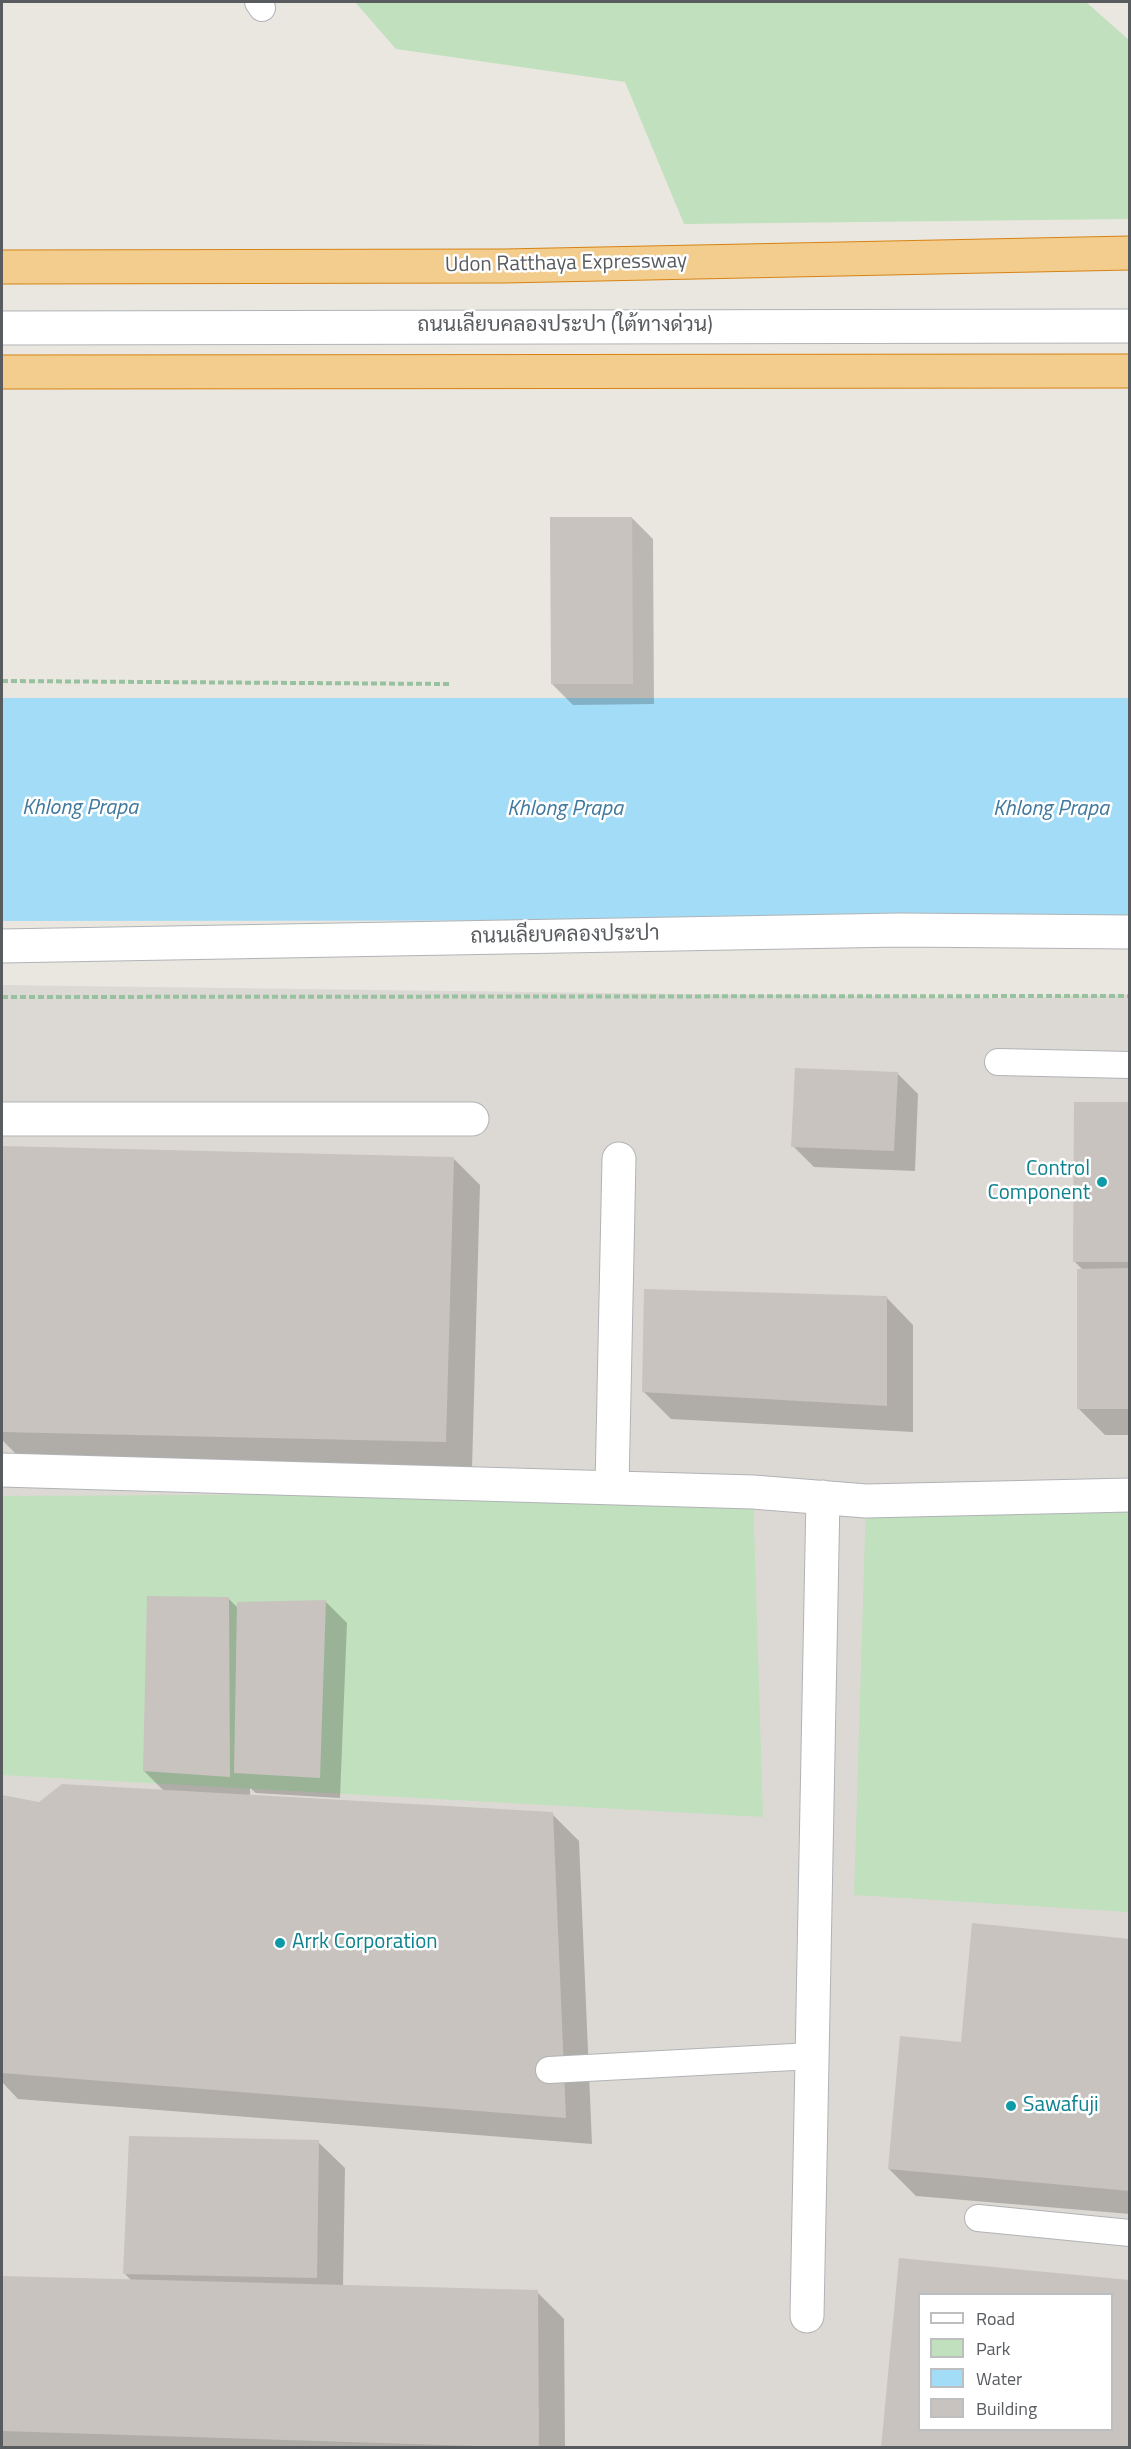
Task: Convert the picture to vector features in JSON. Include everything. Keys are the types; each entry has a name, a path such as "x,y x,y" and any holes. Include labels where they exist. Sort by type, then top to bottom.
{"highway":[{"name":"Udon Ratthaya Expressway","path":"2,267 504,266 1130,253"},
{"path":"2,372 1130,371"}],"street":[{"name":"ถนนเลียบคลองประปา (ใต้ทางด่วน)","path":"2,328 1130,326"},
{"name":"ถนนเลียบคลองประปา","path":"2,946 900,930 1130,932"},
{"path":"2,1119 472,1119"},
{"path":"612,1487 619,1159"},
{"path":"2,1470 753,1492 866,1501 1130,1495"},
{"path":"807,2316 823,1497"}],"lane":[{"path":"998,1062 1130,1065"},
{"path":"549,2070 812,2056"},
{"path":"978,2218 1130,2233"}],"path":[{"path":"2,681 450,684"},
{"path":"2,997 1130,996"}],"shaded area":[{"path":"2,985 986,998 1129,995 1129,2447 2,2448"}],"green space":[{"path":"355,2 1086,2 1129,40 1129,219 684,224 625,82 396,49"},
{"path":"753,1492 763,1817 2,1775 2,1496"},
{"path":"1129,1495 1129,1912 854,1895 866,1501"}],"water":[{"name":"Khlong Prapa","path":"2,698 1129,698 1129,920 2,921"}],"building":[{"path":"550,517 632,517 633,684 551,684"},
{"path":"795,1068 898,1072 894,1151 791,1147"},
{"name":"Control Component","path":"1074,1102 1130,1102 1130,1262 1073,1262"},
{"path":"2,1146 454,1157 446,1442 2,1432"},
{"name":"Control Component","path":"1130,1268 1130,1409 1077,1409 1077,1269"},
{"path":"644,1289 887,1296 887,1406 642,1392"},
{"path":"147,1596 229,1597 230,1777 143,1771"},
{"path":"326,1600 320,1778 234,1773 237,1602"},
{"name":"Arrk Corporation","path":"62,1784 553,1812 566,2118 2,2073 2,1795 39,1802"},
{"name":"Sawafuji","path":"972,1923 1130,1939 1130,2191 888,2169 900,2036 961,2042"},
{"path":"129,2136 319,2140 317,2278 123,2274"},
{"path":"899,2258 1130,2280 1130,2448 881,2448"},
{"path":"2,2276 538,2290 539,2448 2,2431"}],"place":[{"name":"Control Component","path":"1102,1182"},
{"name":"Arrk Corporation","path":"280,1943"},
{"name":"Sawafuji","path":"1011,2106"}]}
